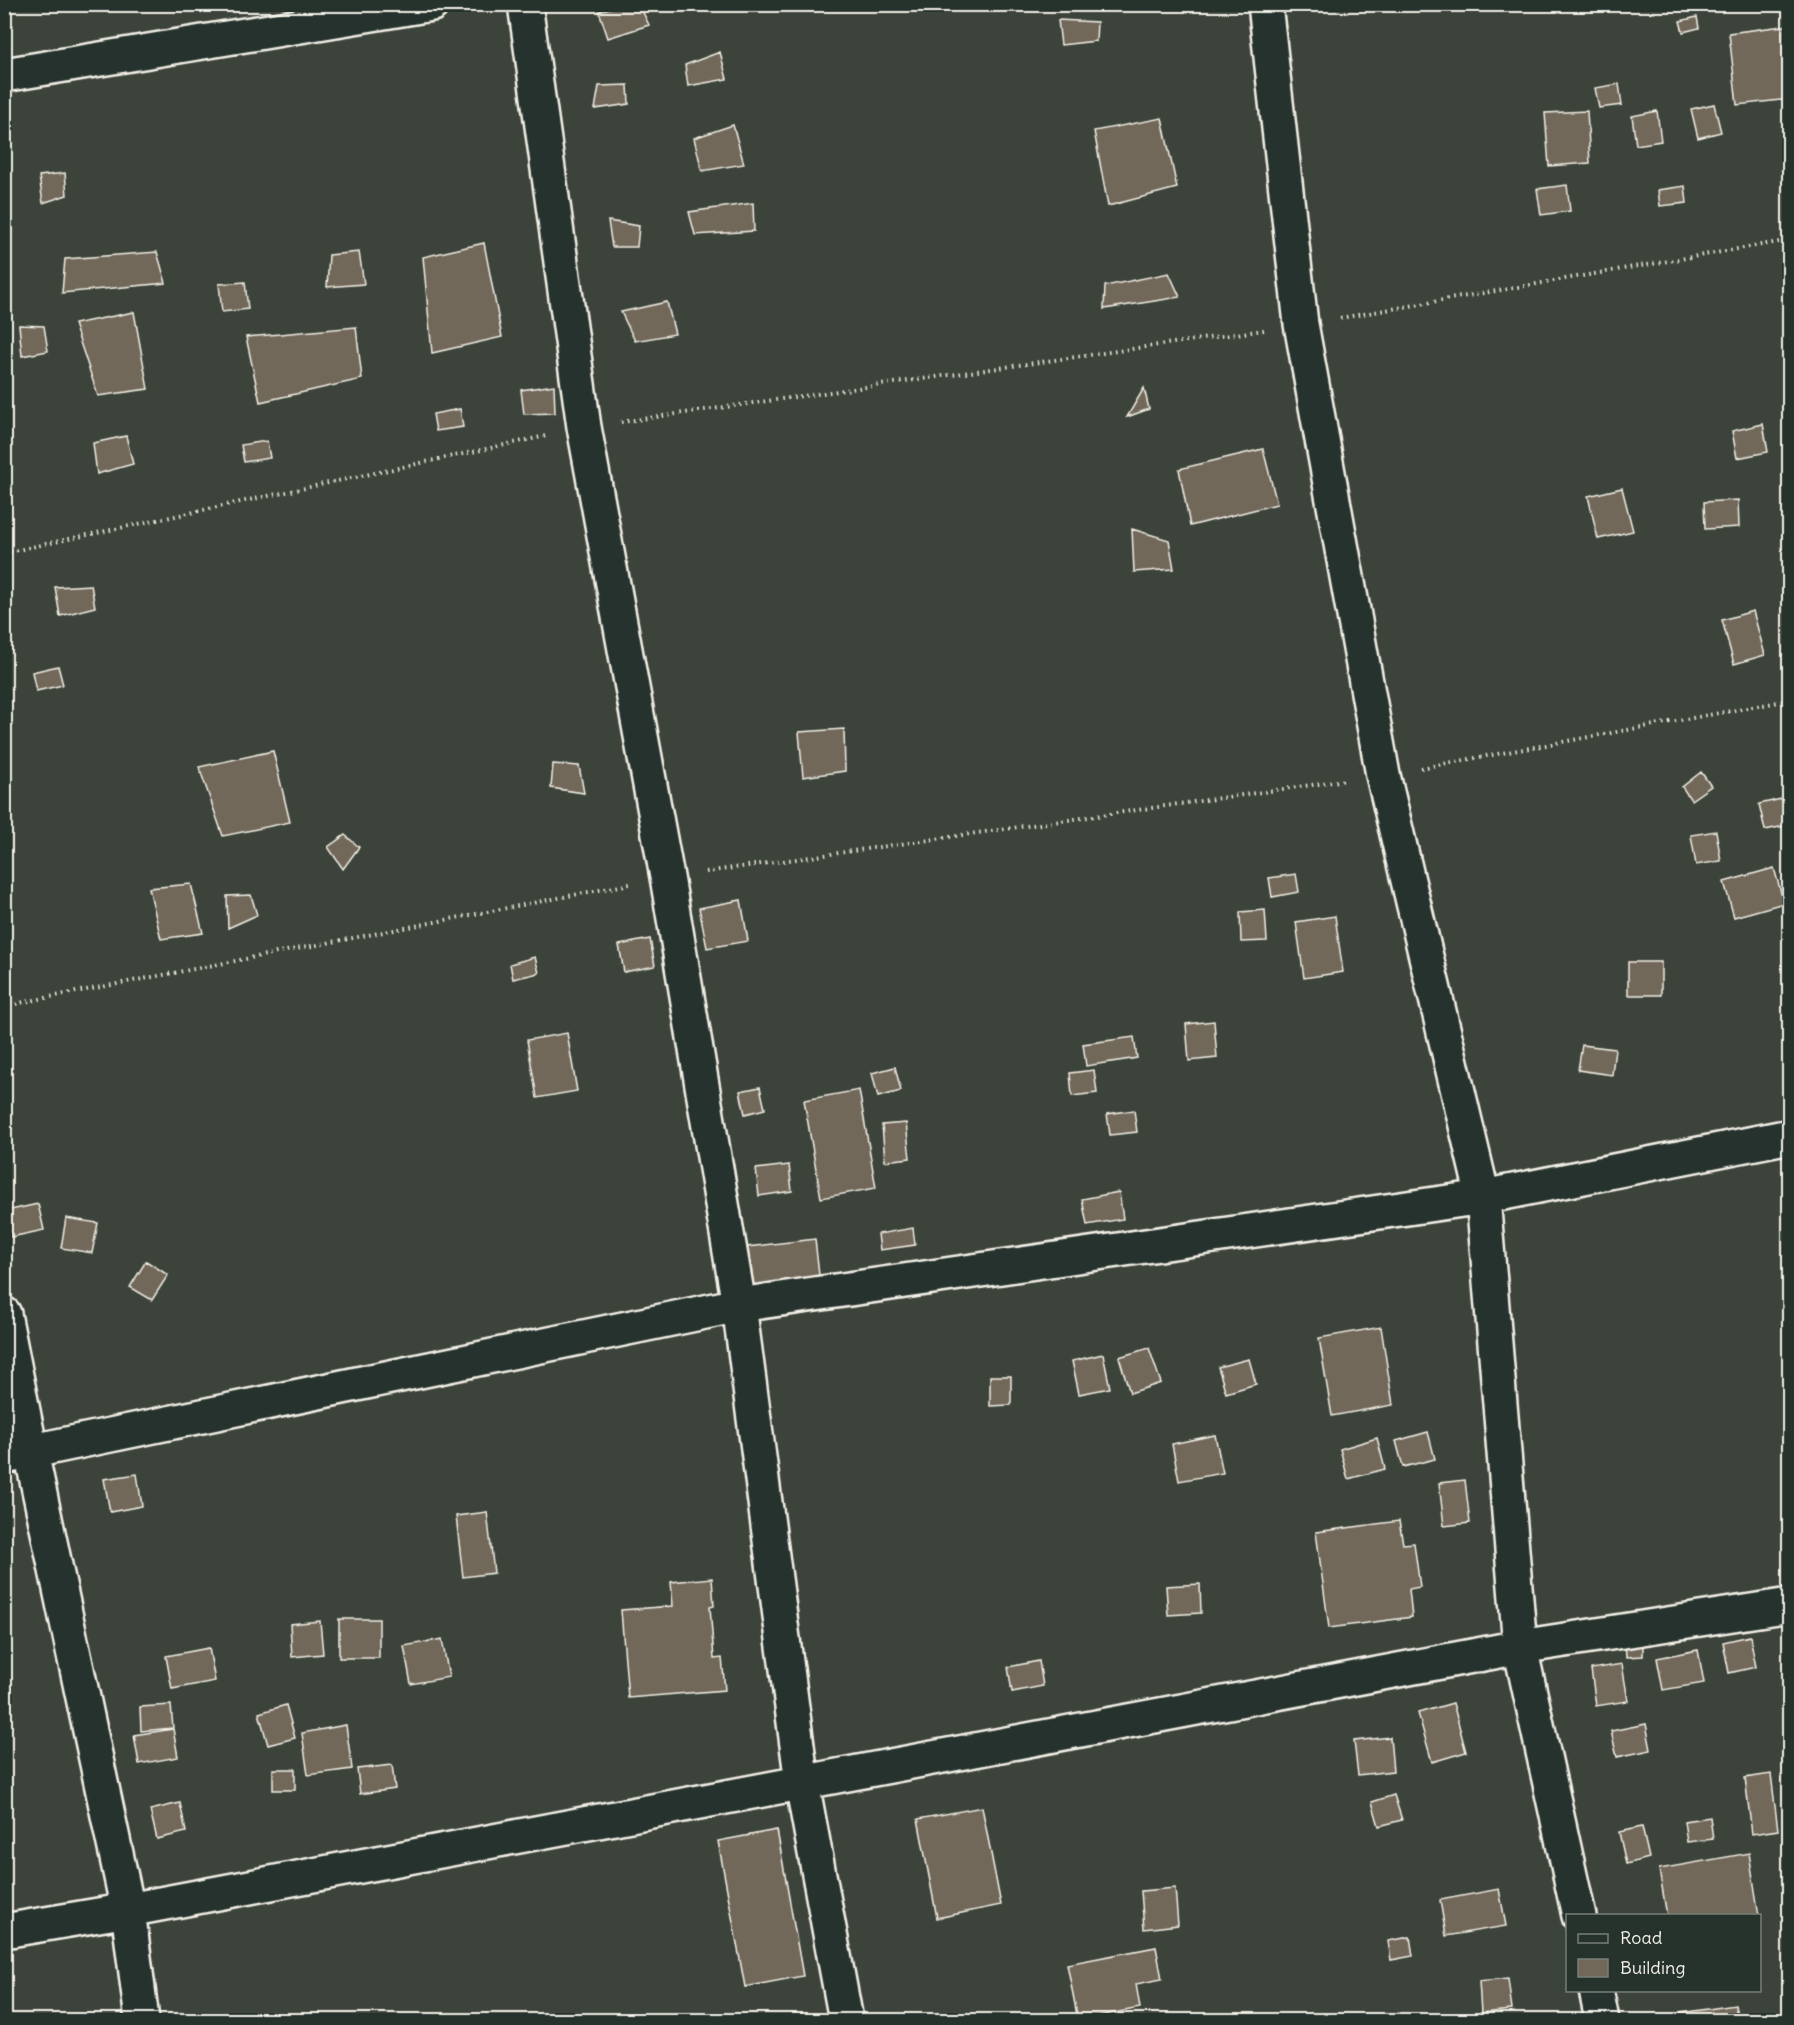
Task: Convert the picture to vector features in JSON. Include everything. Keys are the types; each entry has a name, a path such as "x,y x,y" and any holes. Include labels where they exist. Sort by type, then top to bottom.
{"street":[{"path":"4,75 432,4"},
{"path":"525,4 584,427 667,877 739,1305 802,1783 846,2020"},
{"path":"1265,4 1301,324 1383,775 1483,1197 1520,1647 1579,1914"},
{"path":"18,1455 739,1305 1483,1197 1790,1136"},
{"path":"4,1314 18,1455 128,1910 142,2020"},
{"path":"4,1931 128,1910 1520,1647 1790,1605"},
{"path":"1596,1992 1602,2020"}],"path":[{"path":"4,553 584,427 1301,324 1790,240"},
{"path":"4,1006 667,877 1383,775 1790,700"}],"building":[{"path":"625,4 639,4 649,25 608,38 599,11"},
{"path":"1697,17 1699,28 1683,32 1680,21"},
{"path":"1058,20 1097,22 1096,41 1061,45"},
{"path":"1790,25 1790,99 1737,105 1729,33"},
{"path":"720,52 727,79 688,86 685,65"},
{"path":"1619,84 1622,105 1599,108 1595,88"},
{"path":"628,85 629,104 595,109 599,86"},
{"path":"1714,104 1721,132 1698,138 1691,109"},
{"path":"1587,111 1590,163 1549,166 1545,113"},
{"path":"1657,111 1661,141 1636,145 1632,116"},
{"path":"1162,118 1177,188 1108,206 1094,131"},
{"path":"733,125 744,164 702,171 694,138"},
{"path":"65,173 67,195 43,203 39,176"},
{"path":"1567,185 1570,211 1541,215 1537,189"},
{"path":"1685,186 1687,203 1660,206 1658,190"},
{"path":"753,203 754,231 695,235 689,212"},
{"path":"608,221 639,226 637,247 612,247"},
{"path":"484,243 502,337 432,353 423,257"},
{"path":"157,252 166,283 62,293 65,259"},
{"path":"359,252 364,284 327,287 329,255"},
{"path":"1169,273 1180,297 1104,309 1105,286"},
{"path":"245,282 248,309 222,312 219,284"},
{"path":"667,302 675,334 635,341 621,312"},
{"path":"134,312 148,389 98,396 74,324"},
{"path":"19,325 44,326 48,351 22,356"},
{"path":"356,327 362,379 260,402 246,337"},
{"path":"554,385 555,413 524,414 521,390"},
{"path":"1144,388 1149,409 1127,417"},
{"path":"460,409 463,427 436,431 433,414"},
{"path":"1763,424 1768,452 1737,458 1732,431"},
{"path":"126,436 133,464 97,474 93,443"},
{"path":"267,441 270,458 244,462 241,445"},
{"path":"1263,449 1277,504 1190,526 1179,469"},
{"path":"1622,488 1633,531 1598,539 1588,496"},
{"path":"1738,500 1739,527 1705,529 1704,502"},
{"path":"1132,529 1169,540 1174,569 1134,572"},
{"path":"91,585 95,607 60,616 55,587"},
{"path":"1753,611 1765,655 1734,664 1722,620"},
{"path":"58,666 63,685 36,691 32,672"},
{"path":"844,729 845,771 803,777 799,732"},
{"path":"273,751 290,822 223,836 199,767"},
{"path":"553,764 579,766 584,793 551,788"},
{"path":"1701,772 1711,786 1691,800 1682,787"},
{"path":"1786,798 1790,825 1765,830 1759,804"},
{"path":"1716,831 1721,861 1696,865 1691,835"},
{"path":"345,835 359,847 343,869 328,847"},
{"path":"1774,868 1784,903 1734,917 1724,882"},
{"path":"1296,874 1299,892 1272,897 1269,878"},
{"path":"191,884 203,933 161,939 149,888"},
{"path":"251,895 257,915 228,928 227,896"},
{"path":"741,900 748,941 707,948 699,908"},
{"path":"1265,910 1267,941 1241,942 1240,912"},
{"path":"1335,916 1343,972 1304,978 1296,922"},
{"path":"650,939 655,966 624,972 619,945"},
{"path":"535,957 539,973 513,979 510,964"},
{"path":"1628,962 1661,962 1661,995 1628,995"},
{"path":"1214,1021 1217,1058 1189,1061 1186,1024"},
{"path":"567,1033 577,1091 537,1098 527,1040"},
{"path":"1134,1037 1137,1058 1086,1066 1083,1044"},
{"path":"1582,1045 1615,1049 1612,1075 1578,1070"},
{"path":"895,1067 901,1091 878,1097 872,1073"},
{"path":"1094,1070 1097,1093 1072,1096 1070,1073"},
{"path":"760,1087 765,1109 745,1114 740,1091"},
{"path":"859,1090 876,1188 821,1198 804,1100"},
{"path":"1134,1110 1137,1132 1110,1135 1107,1114"},
{"path":"906,1123 910,1158 885,1161 882,1125"},
{"path":"789,1165 792,1191 759,1196 756,1169"},
{"path":"1119,1192 1123,1219 1087,1225 1082,1199"},
{"path":"38,1204 44,1230 11,1237 6,1211"},
{"path":"66,1218 98,1223 92,1253 61,1248"},
{"path":"913,1228 915,1245 880,1250 878,1234"},
{"path":"815,1239 820,1284 752,1292 747,1247"},
{"path":"146,1261 168,1275 152,1300 130,1287"},
{"path":"1381,1327 1393,1405 1332,1416 1319,1338"},
{"path":"1149,1348 1161,1383 1130,1393 1119,1357"},
{"path":"1103,1354 1110,1388 1079,1394 1072,1361"},
{"path":"1249,1359 1256,1384 1226,1393 1218,1367"},
{"path":"990,1376 1011,1376 1011,1405 990,1406"},
{"path":"1428,1432 1435,1459 1403,1467 1396,1441"},
{"path":"1215,1435 1223,1473 1179,1481 1172,1444"},
{"path":"1377,1438 1385,1469 1348,1479 1340,1449"},
{"path":"137,1474 142,1506 110,1512 104,1479"},
{"path":"1465,1480 1470,1523 1444,1526 1439,1483"},
{"path":"487,1512 494,1573 463,1577 456,1516"},
{"path":"1399,1521 1403,1544 1414,1543 1420,1587 1409,1589 1412,1617 1329,1628 1316,1532"},
{"path":"712,1578 714,1606 710,1607 714,1659 722,1658 725,1690 628,1698 621,1610 673,1606 671,1582"},
{"path":"1200,1584 1201,1613 1168,1615 1166,1586"},
{"path":"339,1619 379,1619 379,1658 339,1658"},
{"path":"320,1621 323,1654 292,1657 290,1624"},
{"path":"1750,1636 1756,1667 1729,1673 1723,1642"},
{"path":"442,1639 449,1677 411,1684 404,1646"},
{"path":"1643,1639 1643,1656 1626,1657 1625,1640"},
{"path":"209,1648 215,1681 172,1689 166,1656"},
{"path":"1698,1650 1704,1683 1663,1690 1657,1658"},
{"path":"1039,1661 1043,1686 1012,1692 1008,1667"},
{"path":"1622,1664 1628,1701 1596,1706 1591,1669"},
{"path":"1453,1703 1466,1752 1432,1762 1418,1713"},
{"path":"171,1705 173,1728 141,1731 140,1707"},
{"path":"286,1705 295,1738 268,1745 259,1713"},
{"path":"1646,1724 1651,1750 1617,1757 1611,1731"},
{"path":"346,1725 352,1769 308,1775 302,1733"},
{"path":"173,1729 178,1757 139,1764 134,1735"},
{"path":"1390,1737 1393,1771 1358,1775 1354,1741"},
{"path":"392,1765 395,1789 360,1794 357,1769"},
{"path":"273,1769 295,1769 295,1790 273,1790"},
{"path":"1771,1774 1778,1830 1752,1834 1745,1778"},
{"path":"1394,1795 1402,1820 1379,1826 1372,1802"},
{"path":"180,1803 186,1832 157,1839 150,1810"},
{"path":"982,1807 1001,1905 937,1918 918,1819"},
{"path":"1710,1817 1713,1839 1687,1842 1684,1821"},
{"path":"1642,1827 1649,1858 1626,1864 1619,1832"},
{"path":"1790,1828 1790,1858 1785,1858 1783,1829"},
{"path":"777,1830 803,1976 745,1987 718,1841"},
{"path":"1749,1853 1759,1914 1667,1914 1659,1869"},
{"path":"1175,1888 1178,1925 1144,1929 1141,1891"},
{"path":"1499,1889 1506,1926 1446,1936 1440,1900"},
{"path":"1410,1937 1413,1956 1391,1960 1388,1941"},
{"path":"1156,1947 1162,1979 1136,1984 1140,2008 1078,2020 1067,1964"},
{"path":"1508,1978 1512,2010 1481,2013 1479,1981"},
{"path":"1735,2005 1738,2020 1682,2020 1681,2013"}]}
